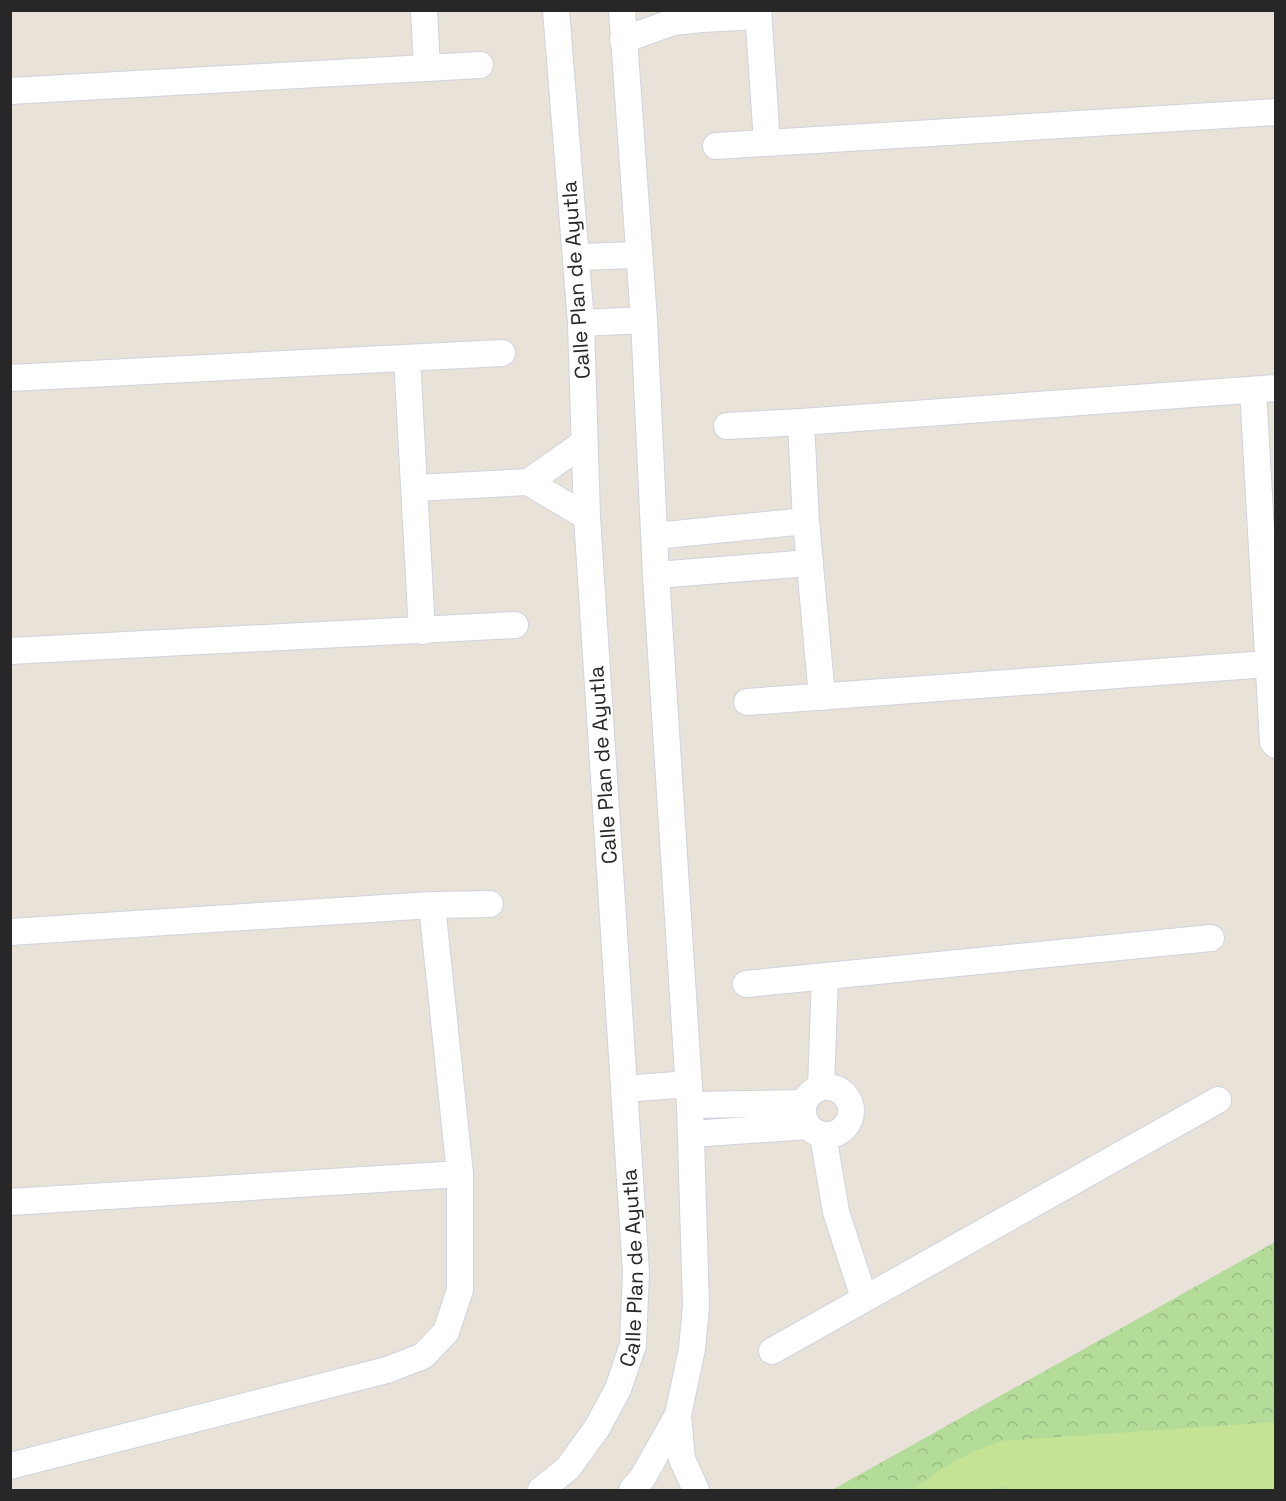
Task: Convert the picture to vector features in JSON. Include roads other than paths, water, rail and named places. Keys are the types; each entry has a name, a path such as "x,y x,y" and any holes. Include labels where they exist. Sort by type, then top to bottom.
{"street":[{"path":"424,10 427,67"},
{"name":"Calle Plan de Ayutla","path":"541,1491 568,1468 597,1428 618,1389 633,1345 636,1272 587,517 581,323 556,10"},
{"path":"622,10 644,320 656,575 689,1095 696,1306 692,1349 678,1415 644,1477 632,1491"},
{"path":"623,40 672,16 702,18 758,13 767,142"},
{"path":"10,91 480,65"},
{"path":"716,146 1275,112"},
{"name":"Calle Plan de Ayutla","path":"576,257 639,255"},
{"name":"Calle Plan de Ayutla","path":"581,323 644,320"},
{"path":"10,378 502,353"},
{"path":"407,358 416,488 422,631"},
{"path":"727,426 1264,389 1267,664 1275,745"},
{"path":"801,422 806,521 822,697"},
{"path":"416,488 528,482 584,443"},
{"path":"528,482 587,517"},
{"path":"655,536 806,521"},
{"path":"656,575 810,563"},
{"path":"10,651 515,625"},
{"path":"747,702 1267,664"},
{"path":"10,932 432,905 490,904"},
{"path":"10,1466 387,1370 423,1356 446,1332 460,1290 460,1174 432,905"},
{"path":"746,984 1211,938"},
{"path":"825,977 814,1113 836,1212 864,1298"},
{"path":"624,1089 689,1095 814,1113"},
{"path":"772,1351 1218,1100"},
{"path":"691,1134 814,1113"},
{"path":"10,1202 460,1174"},
{"path":"678,1415 682,1459 696,1491"}]}
